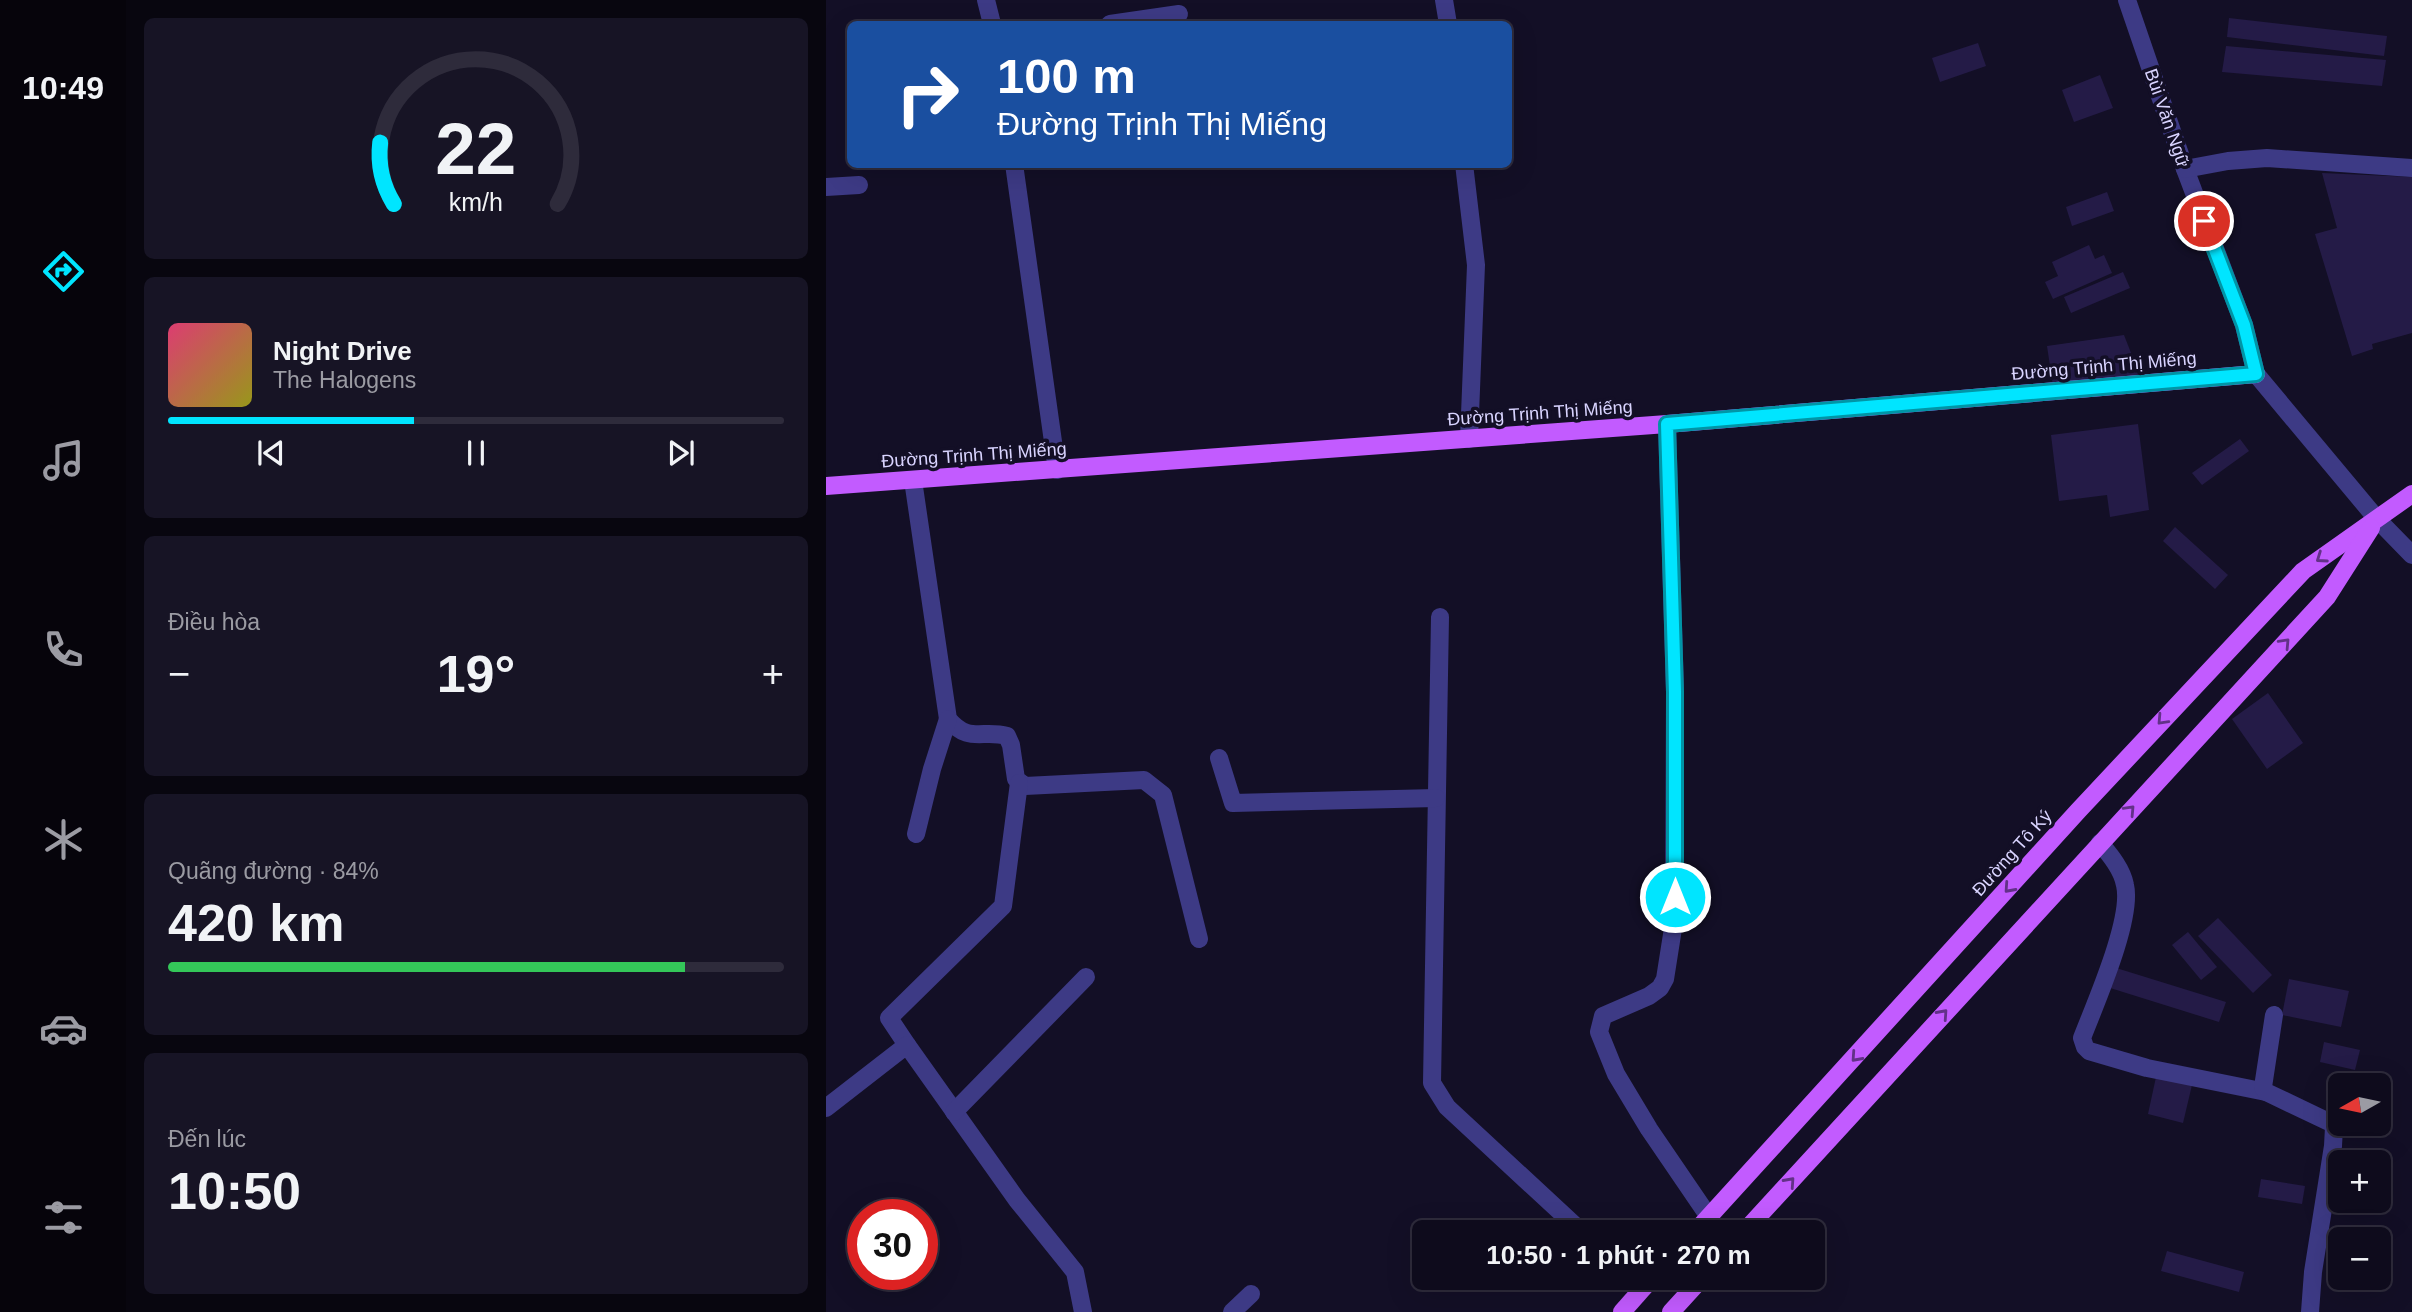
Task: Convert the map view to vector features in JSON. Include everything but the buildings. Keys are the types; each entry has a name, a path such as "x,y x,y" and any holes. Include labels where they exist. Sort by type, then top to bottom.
{"main road":[{"name":"Đường Trịnh Thị Miếng","path":"826,486 1667,424 2256,374"},
{"name":"Đường Tô Ký","path":"1706,1220 2105,782 2303,571 2412,494"},
{"name":"Đường Tô Ký","path":"1755,1220 2326,597 2377,519"},
{"path":"1622,1312 1636,1290"},
{"path":"1671,1312 1691,1290"}],"street":[{"path":"986,0 991,21"},
{"path":"1444,0 1448,21"},
{"name":"Bùi Văn Ngữ","path":"2127,0 2185,169 2244,325 2256,374 2377,519 2412,555"},
{"path":"1131,21 1179,14"},
{"path":"2185,169 2228,160 2267,158 2412,168"},
{"path":"1015,168 1057,470"},
{"path":"1464,168 1476,265 1469,439"},
{"path":"826,187 859,185"},
{"path":"1667,424 1675,692 1674,922 1665,979 1660,988 1649,996 1603,1016 1598,1032 1616,1074 1709,1217"},
{"path":"913,481 947,719 916,834"},
{"path":"1440,617 1432,1083 1447,1107 1569,1220"},
{"path":"947,719 964,733 1007,736 1016,779 1025,786 1144,780 1157,788 1163,795 1199,939"},
{"path":"1219,758 1233,803 1436,798"},
{"path":"1019,783 1003,906 889,1018 1017,1200 1075,1272 1083,1312"},
{"path":"2100,843 2116,864 2126,886 2125,906 2114,954 2082,1038 2085,1047 2089,1051 2147,1068 2266,1092 2331,1123 2334,1127 2313,1272 2310,1312"},
{"path":"954,1112 1086,977"},
{"path":"2266,1092 2263,1079 2274,1015"},
{"path":"826,1108 907,1045"},
{"path":"1232,1312 1251,1294"}],"route":[{"path":"1675,897 1675,692 1667,424 2256,374 2244,325 2204,221"}]}
